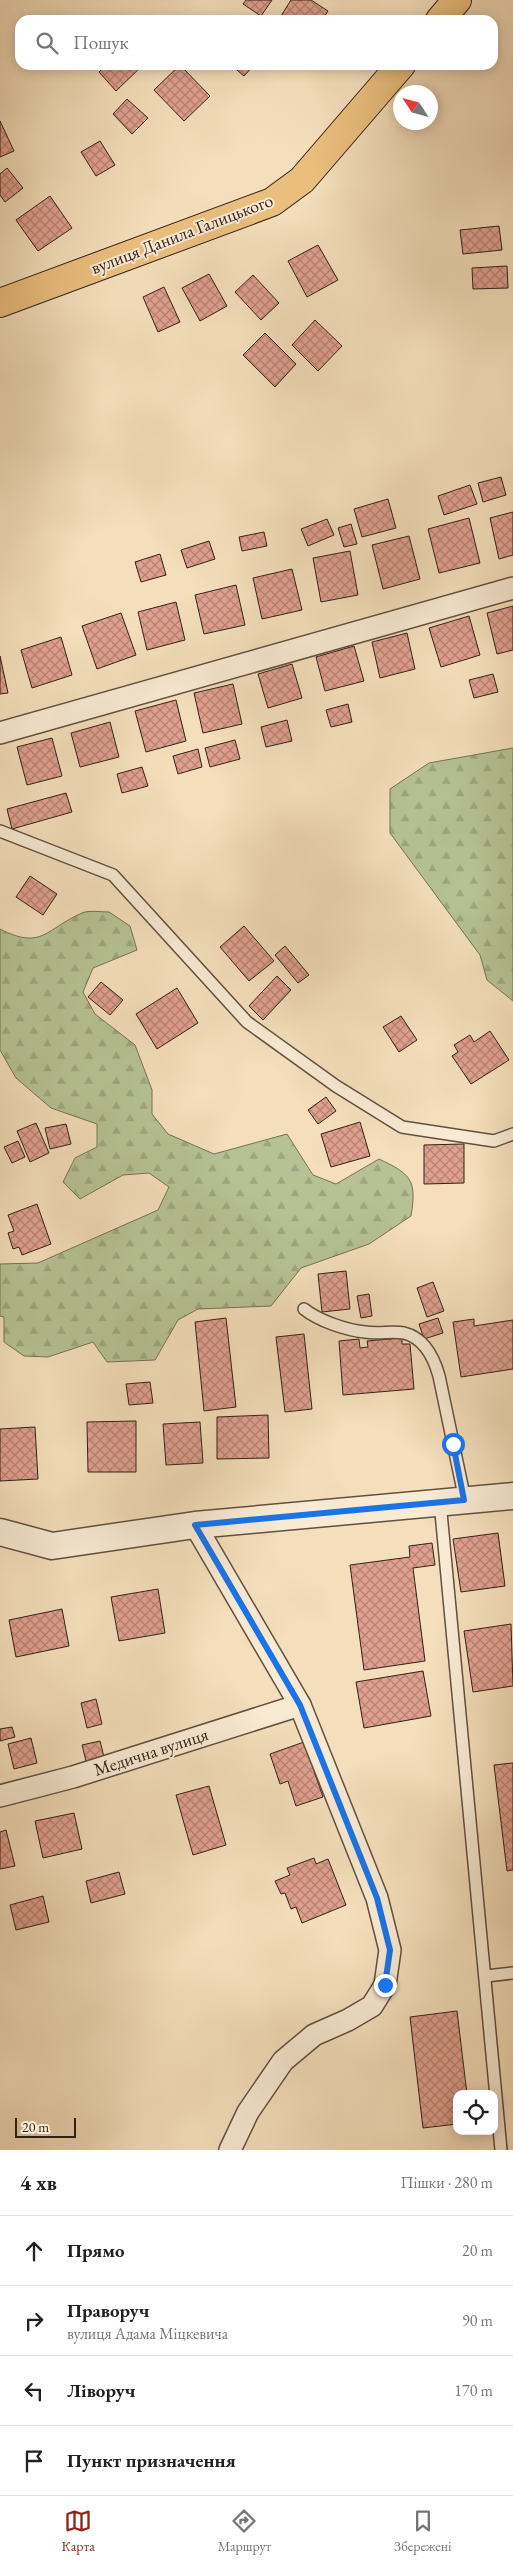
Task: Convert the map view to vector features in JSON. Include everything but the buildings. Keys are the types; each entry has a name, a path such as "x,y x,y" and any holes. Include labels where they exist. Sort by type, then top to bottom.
{"main road":[{"path":"444,15 457,0"},
{"name":"вулиця Данила Галицького","path":"0,303 272,202 302,180 397,70"}],"street":[{"path":"0,733 513,588"},
{"path":"1,1535 52,1546 195,1525 513,1496"},
{"path":"195,1525 300,1705 377,1898 390,1950 385,1985 372,2006 314,2036 283,2061 248,2112 230,2150"},
{"name":"Медична вулиця","path":"0,1796 73,1777 300,1705"}],"lane":[{"path":"0,831 113,875 247,1022 336,1086 402,1127 494,1141 513,1134"},
{"path":"304,1309 313,1316 364,1332 405,1334 426,1348 434,1358 439,1376 452,1501 486,1976 501,2150"},
{"path":"486,1976 513,1973"}],"green space":[{"path":"513,748 513,1001 487,980 480,955 390,833 390,789 429,763"},
{"path":"92,911 109,912 130,926 137,950 93,968 83,992 95,1014 135,1045 152,1090 152,1114 168,1134 214,1154 287,1134 313,1175 336,1184 379,1159 398,1169 409,1180 413,1194 411,1216 369,1244 301,1268 271,1306 198,1309 178,1320 155,1360 107,1362 93,1342 48,1357 24,1356 4,1342 4,1317 0,1316 0,1264 38,1263 158,1210 169,1187 149,1173 123,1175 80,1199 63,1182 75,1158 97,1147 97,1124 51,1108 16,1078 0,1050 0,929 14,935 35,938 44,935 82,913"}],"route":[{"path":"385,1985 390,1950 377,1898 300,1705 195,1525 464,1500 453,1444"}]}
